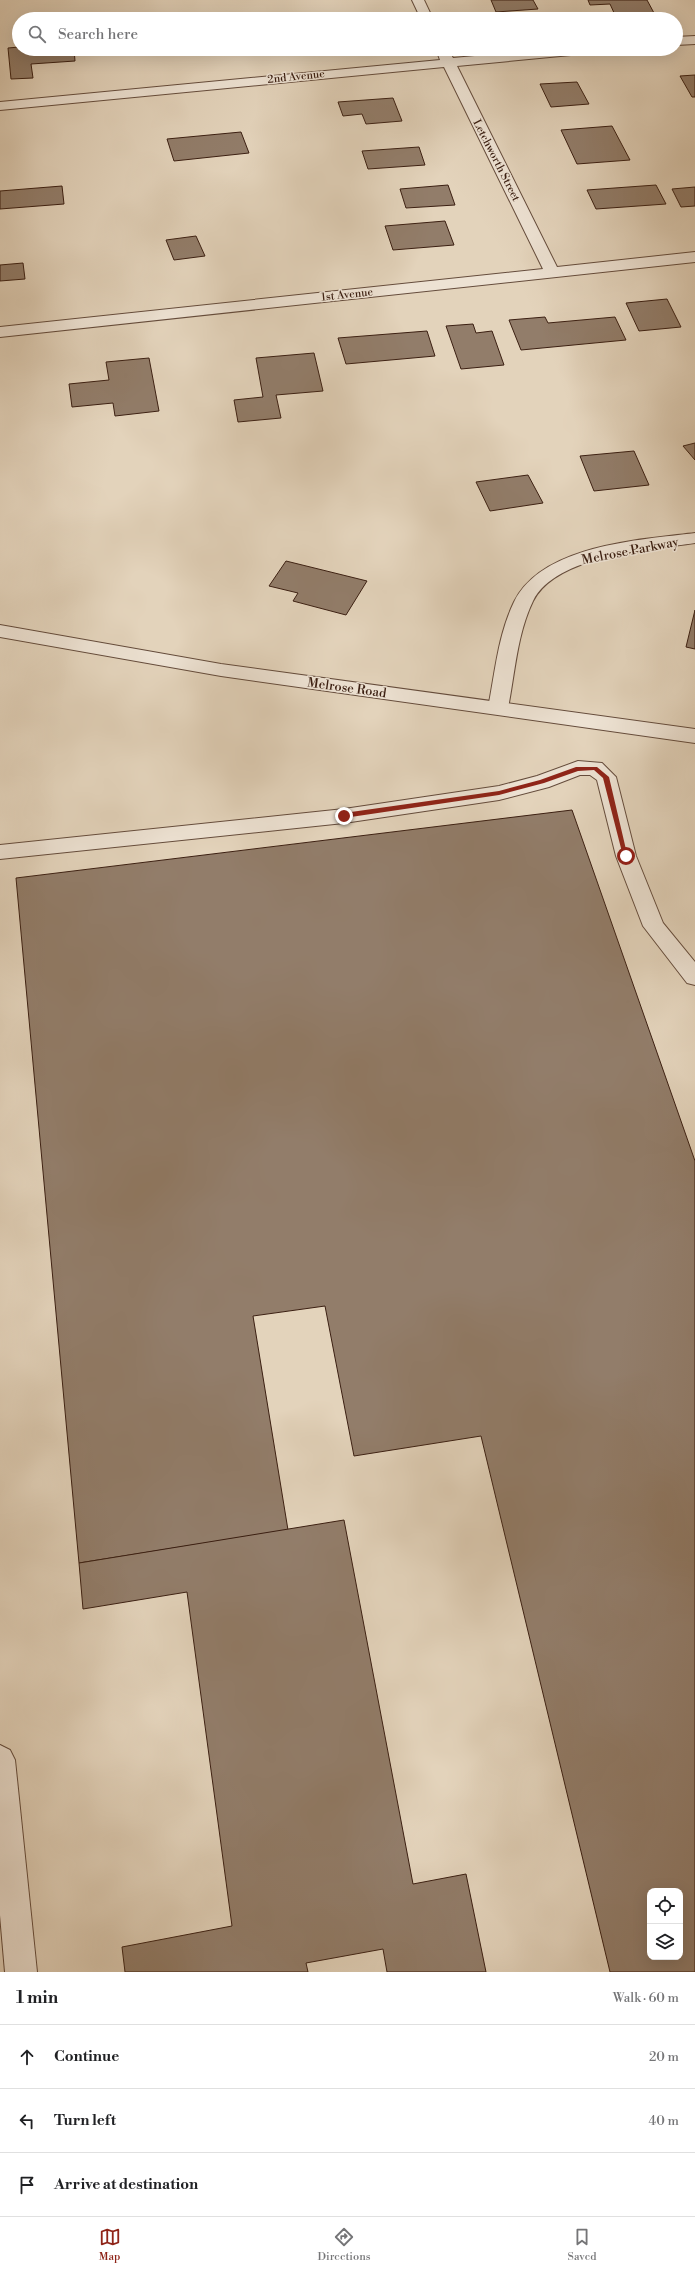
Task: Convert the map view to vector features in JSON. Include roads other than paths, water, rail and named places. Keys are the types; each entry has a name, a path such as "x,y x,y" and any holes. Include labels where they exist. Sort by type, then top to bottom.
{"street":[{"path":"418,0 424,12"},
{"path":"683,41 695,40"},
{"name":"Letchworth Street","path":"445,56 552,272"},
{"name":"2nd Avenue","path":"0,106 514,56"},
{"name":"1st Avenue","path":"0,332 695,257"},
{"name":"Melrose Parkway","path":"498,708 516,620 530,589 538,580 551,571 585,558 621,550 695,538"},
{"name":"Melrose Road","path":"0,631 221,670 695,736"},
{"path":"0,852 344,816 499,793 542,782 578,768 595,768 606,777 626,856 654,926 695,976"},
{"path":"0,1760 21,1972"}]}
